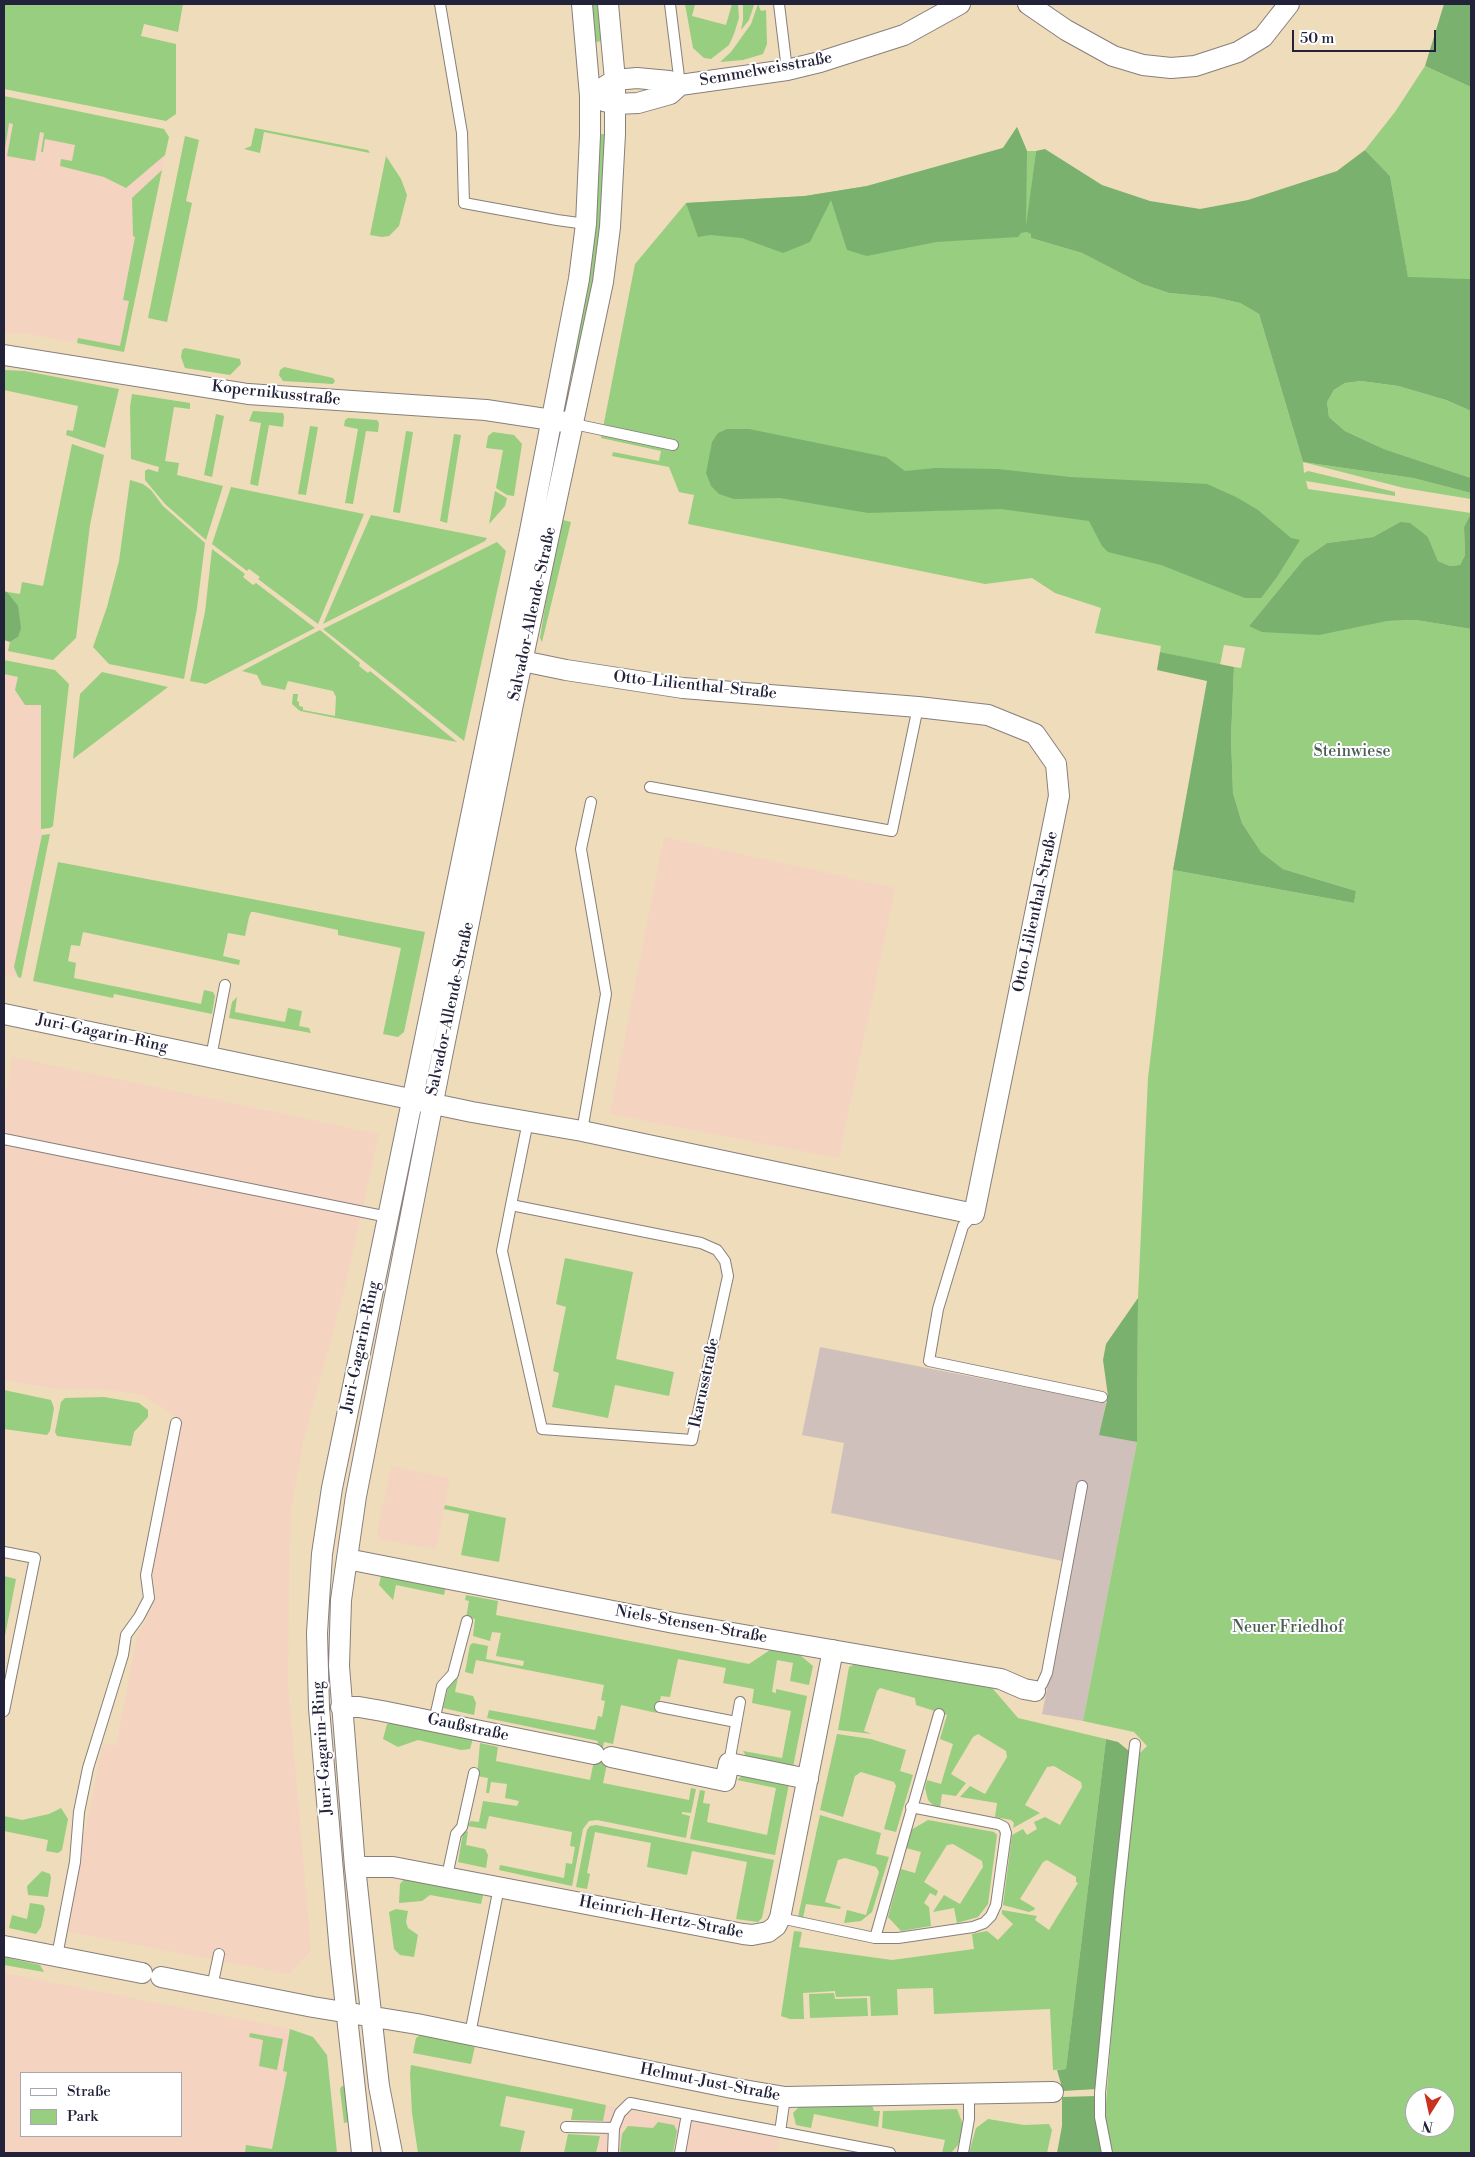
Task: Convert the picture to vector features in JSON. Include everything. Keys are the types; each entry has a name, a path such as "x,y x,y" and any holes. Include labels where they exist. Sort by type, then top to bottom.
{"street":[{"name":"Salvador-Allende-Straße","path":"582,4 590,96 586,224 579,279 551,420 512,659 433,1103 412,1099 512,659 574,424 603,282 610,227 616,104 608,4"},
{"name":"Semmelweisstraße","path":"616,104 638,103 670,94 680,85 788,70 861,50 904,35 960,4"},
{"path":"1028,4 1066,30 1113,56 1143,65 1171,68 1195,66 1238,52 1263,37 1289,4"},
{"name":"Semmelweisstraße","path":"615,80 637,78 670,80 680,85"},
{"path":"590,96 615,80"},
{"path":"590,96 616,104"},
{"name":"Kopernikusstraße","path":"4,355 163,373 248,394 486,410 551,420"},
{"path":"551,420 574,424"},
{"name":"Otto-Lilienthal-Straße","path":"512,659 566,670 683,688 918,707 988,715 1035,734 1056,764 1059,796 974,1214"},
{"name":"Juri-Gagarin-Ring","path":"4,1014 412,1099 328,1513 322,1554 317,1633 319,1708 362,2153"},
{"path":"433,1103 582,1131 974,1214"},
{"name":"Juri-Gagarin-Ring","path":"392,2153 379,2086 356,1867 341,1707 338,1632 360,1477 433,1103"},
{"name":"Niels-Stensen-Straße","path":"347,1558 664,1621 1001,1679 1024,1689 1035,1691"},
{"path":"780,1918 833,1650"},
{"name":"Gaußstraße","path":"341,1707 359,1707 434,1721 726,1781 729,1763"},
{"path":"729,1763 808,1779"},
{"name":"Heinrich-Hertz-Straße","path":"356,1867 393,1867 447,1876 752,1935 768,1932 776,1926 780,1918"},
{"path":"4,1946 372,2017"},
{"name":"Helmut-Just-Straße","path":"372,2017 470,2034 784,2097 1052,2092"}],"lane":[{"path":"440,4 462,133 464,203 586,224"},
{"path":"670,4 680,85"},
{"path":"779,4 788,70"},
{"path":"574,424 673,444"},
{"path":"650,787 892,831 918,707"},
{"path":"582,1131 606,994 581,849 591,802"},
{"path":"211,1057 225,985"},
{"name":"Ikarusstraße","path":"511,1205 701,1243 717,1250 725,1261 728,1276 692,1440 542,1429 502,1251 511,1205 528,1122"},
{"path":"4,1139 388,1217"},
{"path":"974,1214 963,1226 938,1308 929,1361 1102,1397"},
{"path":"57,1956 74,1862 78,1812 88,1768 123,1655 126,1635 139,1617 148,1598 146,1575 176,1422"},
{"path":"1035,1691 1042,1684 1047,1673 1082,1486"},
{"path":"4,1552 35,1558 4,1711"},
{"path":"434,1721 442,1686 453,1674 467,1621"},
{"path":"729,1763 740,1702"},
{"path":"660,1708 736,1722"},
{"path":"875,1938 939,1714"},
{"path":"1107,2153 1100,2120 1100,2093 1118,1892 1135,1744"},
{"path":"447,1876 456,1834 462,1827 474,1773"},
{"path":"780,1918 875,1938 898,1938 973,1927 984,1923 991,1916 996,1905 1006,1833 1004,1828 998,1824 911,1807"},
{"path":"470,2034 499,1886"},
{"path":"212,1987 219,1954"},
{"path":"963,2153 969,2119 969,2094"},
{"path":"780,2132 784,2097"},
{"path":"613,2153 614,2128 620,2113 630,2103 890,2153"},
{"path":"680,2153 687,2114"},
{"path":"566,2127 614,2128"}],"shaded area":[{"path":"4,122 165,155 124,352 25,333 4,334"},
{"path":"4,674 18,677 25,705 41,705 42,841 15,967 18,977 4,974"},
{"path":"664,837 895,888 839,1158 610,1114"},
{"path":"12,1057 379,1134 344,1291 303,1442 290,1515 288,1685 311,1951 289,1974 65,1931 103,1743 116,1746 137,1637 156,1597 152,1573 180,1419 142,1395 103,1389 59,1389 4,1380 4,1104"},
{"path":"820,1347 1106,1403 1100,1434 1137,1442 1083,1721 1042,1714 1072,1563 831,1513 844,1443 802,1435"},
{"path":"392,1466 450,1479 436,1549 380,1539 378,1536 377,1531"},
{"path":"4,1973 290,2029 313,2037 323,2048 316,2052 289,2034 283,2069 290,2070 291,2153 4,2153"},
{"path":"606,2105 675,2120 705,2121 780,2138 777,2153 596,2153"}],"green space":[{"path":"4,4 183,4 178,32 144,24 141,36 176,44 176,114 166,121 4,89"},
{"path":"591,4 597,4 602,41 596,42"},
{"path":"685,4 695,4 692,16 726,25 732,4 738,4 739,18 729,45 711,59 704,58 693,48"},
{"path":"743,4 754,5 749,20 741,30 743,20"},
{"path":"758,4 761,11 766,10 767,44 763,54 743,60 720,62 731,52 751,24"},
{"path":"1444,4 1471,4 1471,87 1425,66"},
{"path":"1425,66 1471,87 1471,279 1408,278 1390,176 1365,150 1395,112"},
{"path":"4,96 164,129 169,137 165,155 126,188 104,177 60,166 61,159 72,161 75,145 45,139 43,152 41,152 44,133 40,132 35,161 7,156 13,124 9,123 4,155"},
{"path":"1017,127 1027,151 1036,151 1026,232 1031,234 1031,238 1082,253 1142,284 1169,293 1213,297 1240,303 1259,314 1303,462 1304,473 1308,471 1395,492 1395,496 1306,481 1308,489 1471,513 1464,527 1465,555 1460,565 1450,566 1438,561 1428,537 1400,522 1373,537 1327,543 1304,559 1249,626 1416,620 1471,629 1471,2153 1112,2153 1105,2117 1122,1893 1139,1754 1147,1746 1134,1732 1083,1721 1137,1442 1138,1298 1148,1078 1173,870 1354,903 1356,891 1283,869 1261,852 1242,823 1233,793 1231,738 1234,667 1241,668 1245,648 1224,645 1220,665 1160,652 1161,646 1095,633 1101,608 1055,593 1032,578 985,584 688,524 694,495 679,492 669,467 612,456 613,452 659,461 661,451 601,438 635,264 686,203 805,196 867,186 1003,148"},
{"path":"1017,127 1027,151 1026,226 1036,151 1045,149 1102,185 1150,201 1200,209 1248,200 1337,171 1365,150 1390,176 1408,277 1471,279 1471,411 1446,400 1398,386 1361,381 1345,383 1334,390 1327,402 1329,417 1345,431 1384,449 1471,478 1471,493 1413,478 1303,462 1259,314 1240,303 1213,297 1169,293 1142,284 1082,253 1031,238 1031,234 1026,232 1021,233 1018,237 936,242 867,256 847,250 831,200 810,242 783,253 742,238 710,235 698,237 686,203 805,196 867,186 1003,148"},
{"path":"255,128 368,150 370,153 264,132 260,153 244,149 251,146"},
{"path":"600,134 605,134 601,225 594,279 575,374 570,373 595,224"},
{"path":"185,136 199,140 186,201 192,203 167,322 148,318"},
{"path":"386,156 401,179 407,195 399,226 389,236 382,237 370,235"},
{"path":"162,170 124,352 77,343 78,338 120,346 129,301 123,300 135,237 133,236 132,198"},
{"path":"185,348 240,359 241,364 230,375 185,368 181,357 182,350"},
{"path":"284,367 333,378 335,381 333,384 283,381 279,375 280,370"},
{"path":"4,370 25,371 119,389 105,448 66,435 67,430 73,431 78,406 4,390"},
{"path":"1361,381 1398,386 1446,400 1471,411 1471,478 1384,449 1345,431 1329,417 1327,402 1334,390 1345,383"},
{"path":"132,394 190,403 190,409 174,407 165,461 179,463 177,475 223,486 206,540 165,504 145,480 145,471 148,469 158,472 159,467 131,459 130,407"},
{"path":"253,411 283,413 284,417 283,427 269,425 258,486 250,484 261,423 249,421"},
{"path":"216,414 224,416 212,477 204,475"},
{"path":"348,418 377,420 379,423 378,432 366,431 353,504 345,503 358,429 344,426 345,420"},
{"path":"310,426 318,427 306,495 298,494"},
{"path":"727,429 749,429 886,457 905,471 936,468 998,469 1070,477 1207,484 1236,497 1258,510 1291,538 1300,540 1277,577 1261,598 1245,598 1161,565 1108,552 1102,546 1089,521 1001,509 868,513 780,498 734,499 719,494 711,486 706,473 712,442 718,433"},
{"path":"406,431 413,432 400,513 393,512"},
{"path":"493,432 514,435 522,444 514,496 507,495 496,488 503,450 486,448 488,436"},
{"path":"454,434 461,435 447,523 440,521"},
{"path":"72,444 104,455 90,525 76,638 53,660 8,651 10,642 18,637 7,592 20,594 22,582 43,586"},
{"path":"1303,462 1413,478 1471,493 1471,499 1404,488"},
{"path":"130,480 143,484 151,490 163,506 205,543 197,608 184,679 109,664 93,647 107,607 119,561"},
{"path":"231,487 364,514 318,624 258,579 260,577 249,569 247,571 212,544"},
{"path":"495,491 507,498 505,506 489,524"},
{"path":"1471,513 1471,629 1416,620 1387,621 1319,635 1262,632 1249,626 1304,559 1327,543 1373,537 1400,522 1410,523 1428,537 1438,561 1450,566 1460,565 1465,555 1464,527"},
{"path":"371,515 487,538 485,541 323,624"},
{"path":"563,520 571,522 542,642 540,638 547,595"},
{"path":"497,542 506,551 464,741 323,629"},
{"path":"212,549 245,574 243,577 253,585 256,583 315,628 206,684 190,681 205,612"},
{"path":"4,591 7,592 18,606 21,628 18,637 10,642 4,640"},
{"path":"320,630 360,663 359,666 368,673 370,671 457,742 300,711 292,704 293,694 298,694 297,701 299,706 303,707 303,710 335,716 336,697 333,691 288,681 285,690 262,685 257,675 242,671"},
{"path":"1160,652 1234,667 1231,738 1233,793 1242,823 1261,852 1283,869 1356,891 1354,903 1173,870 1207,681 1157,670"},
{"path":"4,660 55,670 69,684 53,826 50,828 41,829 41,705 25,705 15,690 18,677 4,674"},
{"path":"102,672 168,687 73,759 80,694"},
{"path":"50,834 21,978 18,977 14,967 42,835"},
{"path":"58,862 425,932 404,1032 398,1037 383,1034 401,948 338,935 338,930 254,912 251,912 249,917 245,936 228,933 223,956 240,960 239,965 83,932 80,946 71,945 68,961 76,963 74,978 201,1004 204,990 213,992 215,996 212,1014 114,994 113,998 33,981"},
{"path":"237,997 235,1012 285,1022 288,1008 302,1011 299,1026 309,1028 311,1033 229,1018 232,1002"},
{"path":"565,1258 633,1272 616,1359 674,1372 669,1396 615,1385 608,1418 552,1407 559,1373 553,1371 566,1307 556,1304"},
{"path":"1138,1298 1137,1442 1099,1435 1108,1396 1103,1360 1106,1344"},
{"path":"4,1390 51,1400 54,1408 50,1431 47,1435 4,1429"},
{"path":"104,1397 139,1403 148,1410 148,1417 134,1432 131,1446 57,1436 55,1432 61,1402 65,1398"},
{"path":"445,1505 506,1518 499,1562 461,1555 469,1514 444,1509"},
{"path":"4,1576 16,1579 4,1641"},
{"path":"381,1576 399,1577 446,1586 444,1595 396,1585 393,1600 379,1585"},
{"path":"466,1595 498,1601 496,1615 749,1664 770,1650 800,1655 813,1666 809,1685 790,1681 793,1663 777,1660 772,1692 776,1693 776,1689 807,1696 793,1767 747,1758 743,1751 782,1758 791,1711 752,1703 754,1689 723,1683 726,1668 678,1659 670,1697 661,1696 657,1713 621,1705 613,1744 604,1742 602,1753 609,1754 603,1783 689,1800 691,1788 696,1789 691,1813 682,1812 682,1814 690,1816 686,1838 597,1820 589,1821 583,1829 572,1886 499,1870 500,1865 564,1878 566,1863 572,1864 575,1847 570,1846 572,1832 489,1816 486,1829 467,1826 471,1821 479,1822 483,1801 517,1806 519,1801 505,1798 507,1784 491,1782 489,1793 486,1793 488,1778 477,1776 480,1743 498,1747 496,1761 590,1780 598,1741 487,1718 489,1710 595,1730 598,1716 602,1717 605,1701 601,1700 604,1685 476,1660 473,1674 465,1672 470,1645 473,1643 488,1646 486,1659 523,1666 524,1661 496,1656 501,1633 492,1632 490,1641 473,1636 475,1619 466,1618 469,1601 465,1600"},
{"path":"859,1662 988,1683 1018,1718 1106,1739 1066,2069 1053,2070 1050,2009 934,2014 933,1988 897,1989 898,2015 871,2016 870,1996 836,1997 835,1991 803,1993 804,2019 790,2019 781,2016 794,1931 802,1932 799,1947 892,1960 974,1949 972,1934 987,1931 998,1940 1013,1924 1002,1914 1002,1910 1037,1916 1035,1920 1049,1930 1078,1883 1076,1882 1076,1877 1047,1860 1043,1862 1020,1899 1035,1908 1034,1910 1029,1912 1003,1905 1012,1835 1023,1829 1027,1835 1037,1829 1034,1822 1045,1817 1060,1825 1082,1787 1081,1782 1054,1766 1047,1767 1025,1805 1040,1813 1013,1828 1014,1823 1011,1820 995,1817 997,1803 960,1797 970,1786 985,1794 1007,1757 1006,1751 978,1734 973,1737 951,1774 966,1783 956,1796 942,1794 940,1808 933,1805 928,1800 925,1788 927,1780 941,1784 953,1744 940,1739 947,1715 916,1705 915,1698 880,1688 877,1691 864,1731 872,1734 838,1730 849,1667"},
{"path":"458,1677 455,1692 473,1696 476,1703 474,1715 443,1708 448,1688"},
{"path":"395,1722 473,1738 470,1749 461,1750 418,1740 398,1747 383,1739 387,1724"},
{"path":"837,1734 871,1739 906,1750 900,1771 913,1775 896,1832 884,1829 896,1786 894,1782 861,1772 855,1776 843,1817 820,1810"},
{"path":"1106,1739 1118,1742 1129,1751 1097,2089 1063,2091 1057,2070 1066,2069"},
{"path":"744,1774 789,1784 775,1855 690,1839 700,1790 705,1791 703,1803 710,1804 707,1822 767,1835 776,1788 737,1780"},
{"path":"61,1808 68,1819 62,1850 58,1853 46,1851 48,1840 4,1831 4,1816 22,1820 49,1814"},
{"path":"820,1815 881,1833 876,1854 889,1857 872,1912 861,1921 844,1923 847,1910 866,1915 879,1872 876,1867 845,1858 838,1860 825,1902 841,1907 840,1909 806,1904 803,1918 798,1917"},
{"path":"928,1820 994,1832 997,1835 988,1904 978,1917 957,1923 954,1908 933,1912 944,1895 960,1904 983,1867 982,1861 953,1844 947,1845 924,1882 938,1891 936,1896 930,1893 924,1903 929,1907 931,1926 901,1931 888,1917 901,1869 915,1873 921,1852 906,1848 911,1830"},
{"path":"596,1825 774,1860 762,1918 758,1922 736,1919 747,1862 692,1851 687,1875 647,1867 651,1843 595,1832 587,1873 590,1874 587,1889 576,1887 587,1830 590,1826"},
{"path":"468,1831 466,1845 485,1849 488,1855 486,1868 458,1862 463,1833"},
{"path":"42,1871 50,1874 51,1878 48,1897 28,1895 27,1886"},
{"path":"407,1876 484,1891 481,1904 430,1895 422,1901 399,1903 400,1884"},
{"path":"30,1903 43,1905 45,1909 41,1927 36,1934 9,1928 12,1915 27,1919"},
{"path":"396,1909 408,1911 406,1922 408,1928 418,1935 414,1957 400,1955 394,1949 389,1912"},
{"path":"4,1957 40,1965 44,1972 4,1965"},
{"path":"834,1993 835,1999 867,1998 868,2016 810,2018 809,1994"},
{"path":"290,2029 313,2037 327,2055 337,2153 245,2153 246,2145 272,2149 287,2072 283,2071"},
{"path":"250,2033 283,2039 277,2070 259,2066 263,2040 249,2037"},
{"path":"420,2035 475,2046 471,2064 413,2053 416,2038"},
{"path":"411,2065 606,2105 603,2121 571,2120 573,2109 506,2096 500,2126 525,2131 520,2153 418,2153 412,2113"},
{"path":"342,2086 346,2086 349,2122 344,2123 340,2089"},
{"path":"1096,2096 1103,2153 1057,2153 1062,2126 1062,2097"},
{"path":"801,2105 872,2105 874,2111 880,2111 878,2127 814,2114 811,2128 796,2125 793,2113"},
{"path":"957,2109 962,2122 962,2133 958,2145 951,2153 942,2153 945,2140 882,2128 883,2111"},
{"path":"988,2119 1024,2125 1049,2124 1052,2130 1047,2153 969,2153 976,2128"},
{"path":"658,2122 674,2125 677,2131 673,2153 623,2153 620,2151 622,2134 628,2126 653,2128"},
{"path":"568,2134 600,2136 596,2153 564,2153"}],"park label":[{"name":"Steinwiese","path":"1352,752"},
{"name":"Neuer Friedhof","path":"1288,1628"}]}
